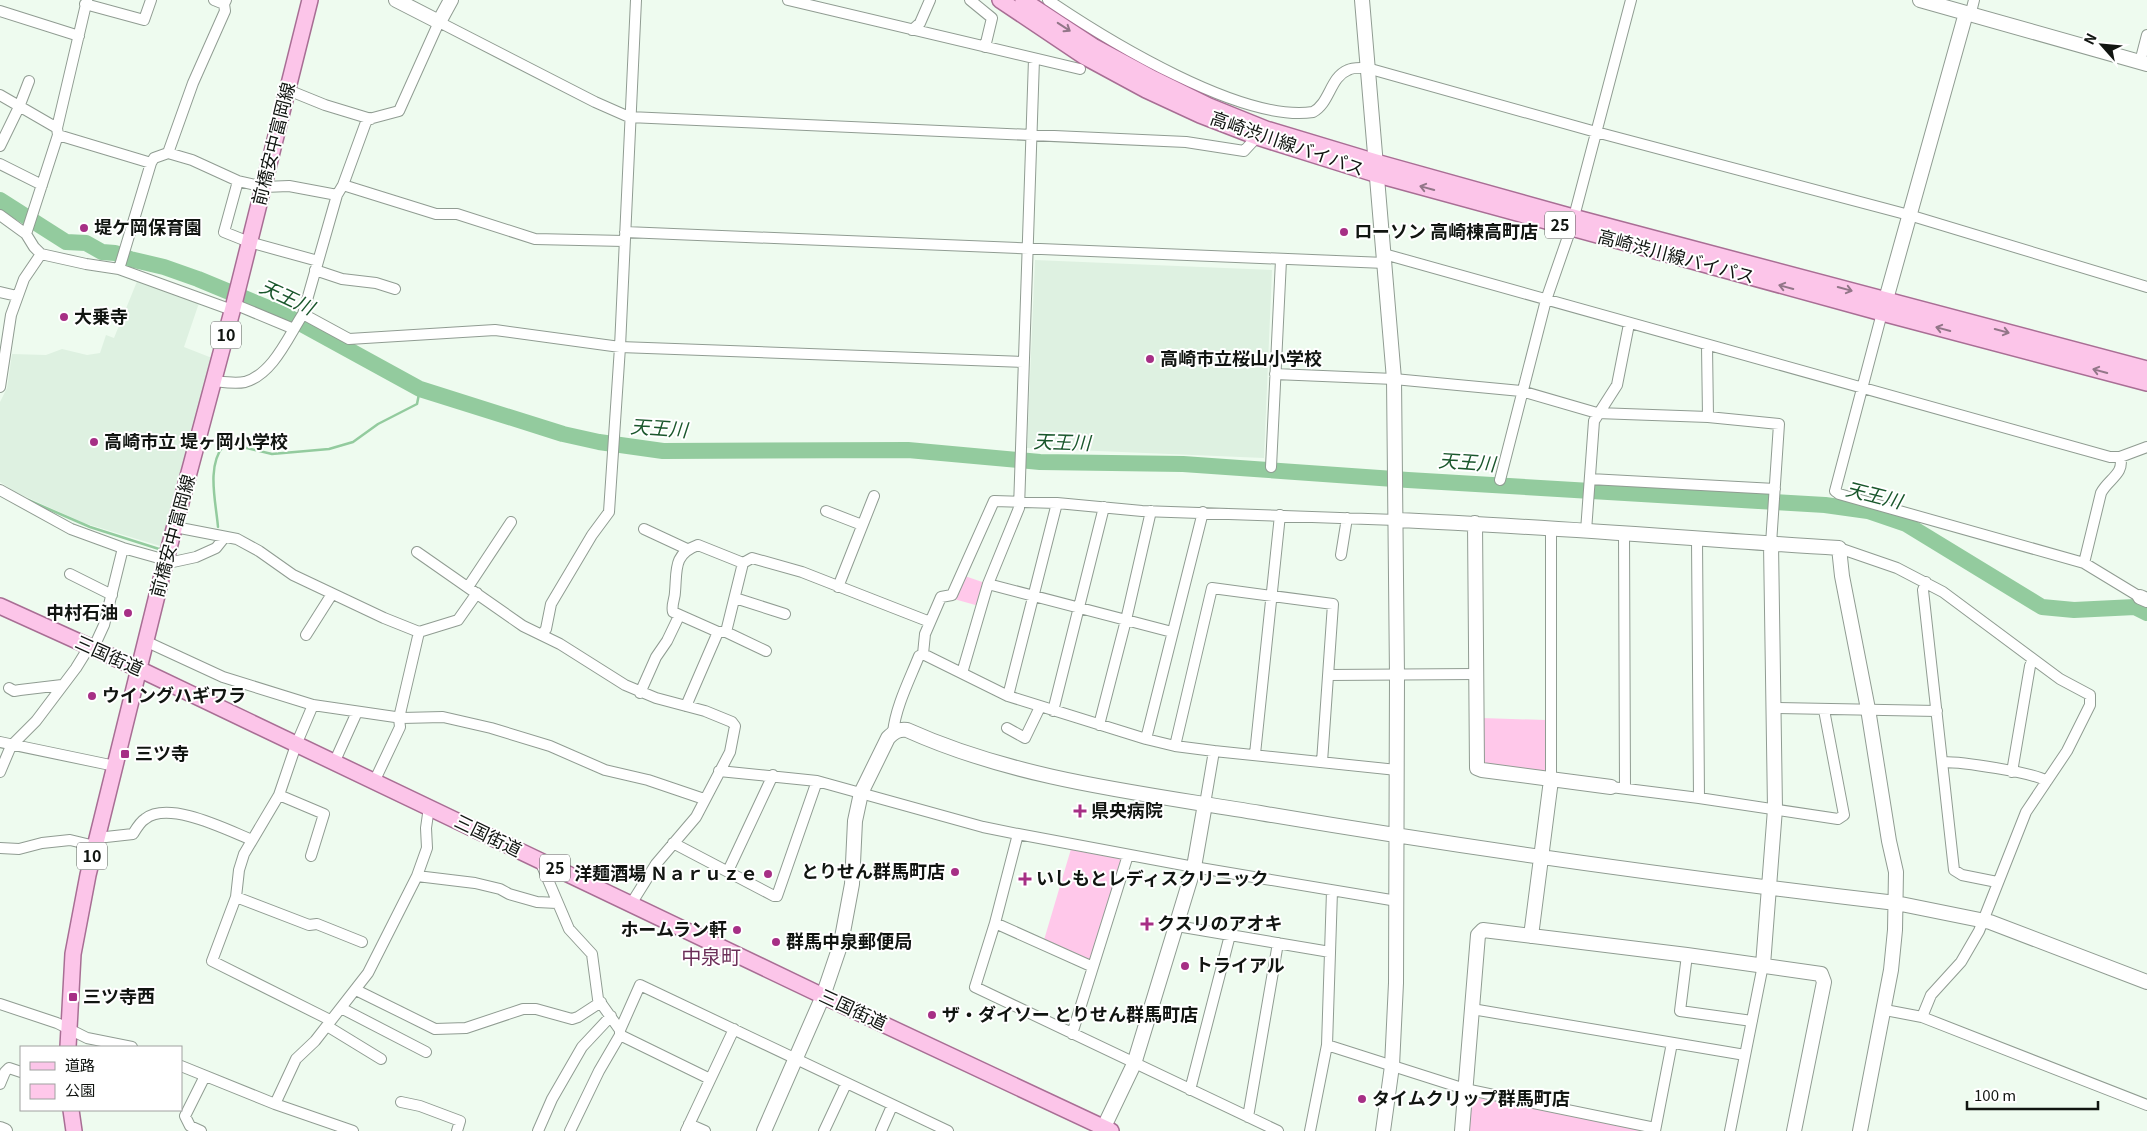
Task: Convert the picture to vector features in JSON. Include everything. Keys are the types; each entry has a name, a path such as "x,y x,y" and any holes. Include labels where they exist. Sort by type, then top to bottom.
{"main road":[{"name":"前橋安中富岡線","path":"68,1046 72,954 96,842 145,641 264,187 310,0"},
{"name":"高崎渋川線バイパス","path":"1000,0 1027,20 1085,57 1146,90 1200,115 1257,137 1884,306 2147,383"},
{"name":"高崎渋川線バイパス","path":"1023,0 1093,46 1209,106 1377,169"},
{"name":"高崎渋川線バイパス","path":"1884,306 2147,369"},
{"name":"三国街道","path":"0,606 139,669 1106,1130"}],"street":[{"path":"26,234 58,132 86,2 144,20 151,0"},
{"path":"168,153 193,83 225,11 225,2 214,0"},
{"path":"396,0 594,102 629,117 1186,142 1244,151 1257,137"},
{"path":"213,381 239,383 246,382 256,376 270,364 294,328 302,314 337,195 343,184 366,122 399,111 439,22 451,0"},
{"path":"542,634 546,629 551,604 592,535 609,512 620,347 629,117 636,0"},
{"path":"788,0 1080,69"},
{"path":"912,30 920,23 930,0"},
{"path":"970,0 992,18 985,47"},
{"path":"1048,0 1101,34 1144,58 1197,84 1261,109 1313,112 1322,105 1340,75 1349,69 1367,68 1596,132 1909,215 2147,287"},
{"path":"1362,0 1394,379 1397,901 1392,1066 1383,1131"},
{"path":"1500,480 1521,391 1546,300 1572,222 1631,0"},
{"path":"1920,0 2143,63 2147,35"},
{"path":"1974,0 1972,8 1966,13 1884,306 1835,491 1839,494 2084,563 2144,599"},
{"path":"0,11 79,36"},
{"path":"962,673 988,584 1019,508 1026,248 1034,59"},
{"path":"0,146 29,82"},
{"path":"288,90 325,105 371,119"},
{"path":"0,96 19,106 58,132 151,164"},
{"path":"119,269 151,164 154,158 168,153 192,160 238,181 264,187 289,186 337,195"},
{"path":"0,164 42,185"},
{"path":"238,181 224,232 316,266 342,279 376,283 395,289"},
{"path":"343,184 436,214 457,214 535,239 624,236 1026,248 1281,260 1385,259 1546,300 2110,457 2120,457 2147,446"},
{"path":"0,215 26,234 34,247 42,254 119,269 294,328"},
{"path":"0,387 11,315 17,296 24,279 42,254"},
{"path":"1271,467 1281,260"},
{"path":"0,292 17,296"},
{"path":"302,314 349,339 495,330 620,347 1023,362"},
{"path":"1586,531 1594,421 1597,413 1617,384 1629,324"},
{"path":"1707,346 1708,417"},
{"path":"1275,374 1394,379 1521,391 1597,413 1708,417 1780,424 1771,544 1775,809 1763,965 1730,1131"},
{"path":"2084,563 2101,493 2104,487 2121,471 2120,457"},
{"path":"1589,482 1775,492"},
{"path":"0,490 71,529 123,548 173,562 196,557 216,548 224,538"},
{"path":"838,587 874,496"},
{"path":"764,1131 823,996 844,928 852,884 855,821 861,793 888,738 893,732 902,697 919,656 923,654 924,640 930,622 942,597 952,595 994,501 1057,503 1151,511 1280,514 1475,523 1624,532 1697,540 1839,548 1897,568 1926,582 1949,596 2068,684 2087,693 2092,698 2074,739 2026,812 1997,882 1984,921 1961,962 1928,999 1922,1017"},
{"path":"1008,696 1057,503"},
{"path":"1052,711 1104,507"},
{"path":"826,511 862,525"},
{"path":"1099,725 1151,511"},
{"path":"1146,739 1203,512"},
{"path":"1255,754 1280,514"},
{"path":"1341,555 1347,518"},
{"path":"468,587 511,522"},
{"path":"1475,523 1477,768 1551,780 1699,798 1838,819 1844,816 1824,710"},
{"path":"175,527 237,539 259,551 293,575 420,632 458,620 477,593"},
{"path":"1531,936 1551,780 1550,528"},
{"path":"644,529 687,549"},
{"path":"1618,788 1624,532"},
{"path":"1697,540 1699,798"},
{"path":"743,563 698,545 687,549 677,566 674,578 675,592 672,612 766,651"},
{"path":"0,772 11,746 36,721 91,648 104,625 123,548"},
{"path":"1839,548 1842,576 1868,709 1888,841 1896,872 1893,953 1885,1010 1860,1131"},
{"path":"417,552 523,626 542,634 640,693 705,711 732,722 735,726 735,734 730,752 696,816 673,843 630,904"},
{"path":"686,706 722,632 735,598 743,563 752,558 802,572 930,622"},
{"path":"70,574 112,595"},
{"path":"1926,582 1923,590 1954,870 1962,875 1997,882"},
{"path":"988,584 1172,632"},
{"path":"1175,746 1212,588 1333,604 1322,762"},
{"path":"306,635 332,594"},
{"path":"735,598 785,614"},
{"path":"640,693 656,657 667,641 679,616"},
{"path":"374,782 400,727 399,718 420,632"},
{"path":"145,641 223,677 313,705 399,718 443,717 491,728 550,746 605,770 648,780 704,799"},
{"path":"923,654 1008,696 1146,739 1175,746 1214,751 1397,770"},
{"path":"2012,772 2030,666 2033,659"},
{"path":"1328,675 1476,674"},
{"path":"9,688 14,691 62,685"},
{"path":"313,705 296,745 279,795 267,819 252,840 239,870 236,897 212,961 329,1023 381,1059"},
{"path":"1008,728 1025,738 1040,707"},
{"path":"1774,708 1937,711"},
{"path":"334,763 357,712"},
{"path":"893,732 907,730 985,760 1040,775 1205,804 1542,858 1896,904 1984,921 2147,982"},
{"path":"0,742 11,746 115,766"},
{"path":"1106,1130 1134,1064 1194,867 1214,751"},
{"path":"1943,762 2040,777 2047,781"},
{"path":"719,771 817,780 983,827 1194,867 1397,901"},
{"path":"728,871 773,775"},
{"path":"673,843 777,896 817,780"},
{"path":"279,795 324,814 310,856"},
{"path":"275,1104 296,1059 329,1023 368,973 417,876 427,848 426,828 429,807"},
{"path":"0,848 19,849 42,843 70,840 96,842 133,834 145,818 175,812 252,840"},
{"path":"1018,834 995,923 975,987 1278,1131"},
{"path":"1072,1034 1128,855"},
{"path":"540,861 568,929 592,954 598,999 611,1016 620,1033 710,1079"},
{"path":"417,876 475,883 500,889 509,894 537,902 556,903"},
{"path":"1310,1131 1326,1045 1332,891"},
{"path":"236,897 309,925 317,924 362,942"},
{"path":"995,923 1093,968"},
{"path":"1177,926 1330,952"},
{"path":"1462,1131 1478,935 1483,930 1687,955 1821,974 1824,977 1824,982 1794,1131"},
{"path":"1190,1090 1230,935"},
{"path":"1248,1117 1278,943"},
{"path":"1687,955 1680,1011 1752,1021"},
{"path":"570,1131 620,1033 640,985 948,1131"},
{"path":"356,990 435,1029 466,1028 524,1009 536,1009 572,1019 601,1002"},
{"path":"0,1004 68,1028 101,1045 123,1044 129,1046"},
{"path":"341,1008 426,1052"},
{"path":"1472,1009 1746,1055"},
{"path":"1885,1010 1922,1017 2147,1105"},
{"path":"538,1131 552,1099 582,1047 611,1016"},
{"path":"705,1131 687,1127 734,1029"},
{"path":"1326,1045 1465,1089 1655,1130 1672,1043"},
{"path":"182,1066 275,1104 353,1131"},
{"path":"0,1084 5,1072 10,1068 20,1072"},
{"path":"201,1131 190,1126 185,1116 205,1076"},
{"path":"824,1131 846,1084"},
{"path":"402,1102 420,1106 460,1122 457,1131"},
{"path":"881,1131 892,1106"},
{"path":"0,1129 4,1131"}],"shaded area":[{"name":"高崎市立桜山小学校","path":"1035,260 1272,270 1264,458 1027,448"},
{"name":"高崎市立 堤ヶ岡小学校","path":"138,279 199,303 184,347 212,358 160,546 84,523 15,492 0,482 0,402 7,388 12,354 46,355 62,349 87,355 100,353 106,335 114,338"}],"green space":[{"path":"965,576 985,583 979,606 954,599"},
{"path":"1482,718 1546,720 1547,769 1543,772 1481,762"},
{"path":"1071,849 1120,858 1123,862 1093,958 1086,960 1044,940"},
{"path":"1470,1097 1655,1128 1655,1131 1468,1131"}],"waterway":[{"name":"天王川","path":"0,200 66,242 86,243 102,252 115,253 130,259 164,267 285,315 420,389 563,434 599,442 663,451 908,450 1040,462 1183,464 1408,480 1825,505 1868,511 1906,524 2042,607 2074,610 2135,607 2147,613"},
{"path":"218,527 214,496 214,474 218,454 224,445 230,444 272,454 329,449 353,442 378,424 417,404 420,389"},
{"path":"28,500 90,527 159,549"}],"place":[{"name":"堤ケ岡保育園","path":"84,228"},
{"name":"ローソン 高崎棟高町店","path":"1344,232"},
{"name":"大乗寺","path":"64,317"},
{"name":"高崎市立桜山小学校","path":"1150,359"},
{"name":"高崎市立 堤ヶ岡小学校","path":"94,442"},
{"name":"中村石油","path":"128,613"},
{"name":"ウイングハギワラ","path":"92,696"},
{"name":"三ツ寺","path":"125,754"},
{"name":"県央病院","path":"1080,811"},
{"name":"とりせん群馬町店","path":"955,872"},
{"name":"洋麺酒場 Ｎａｒｕｚｅ","path":"768,874"},
{"name":"いしもとレディスクリニック","path":"1025,879"},
{"name":"クスリのアオキ","path":"1147,924"},
{"name":"ホームラン軒","path":"737,930"},
{"name":"群馬中泉郵便局","path":"776,942"},
{"name":"トライアル","path":"1185,966"},
{"name":"三ツ寺西","path":"73,997"},
{"name":"ザ・ダイソー とりせん群馬町店","path":"932,1015"},
{"name":"タイムクリップ群馬町店","path":"1362,1099"}],"district":[{"name":"中泉町","path":"711,957"}]}
